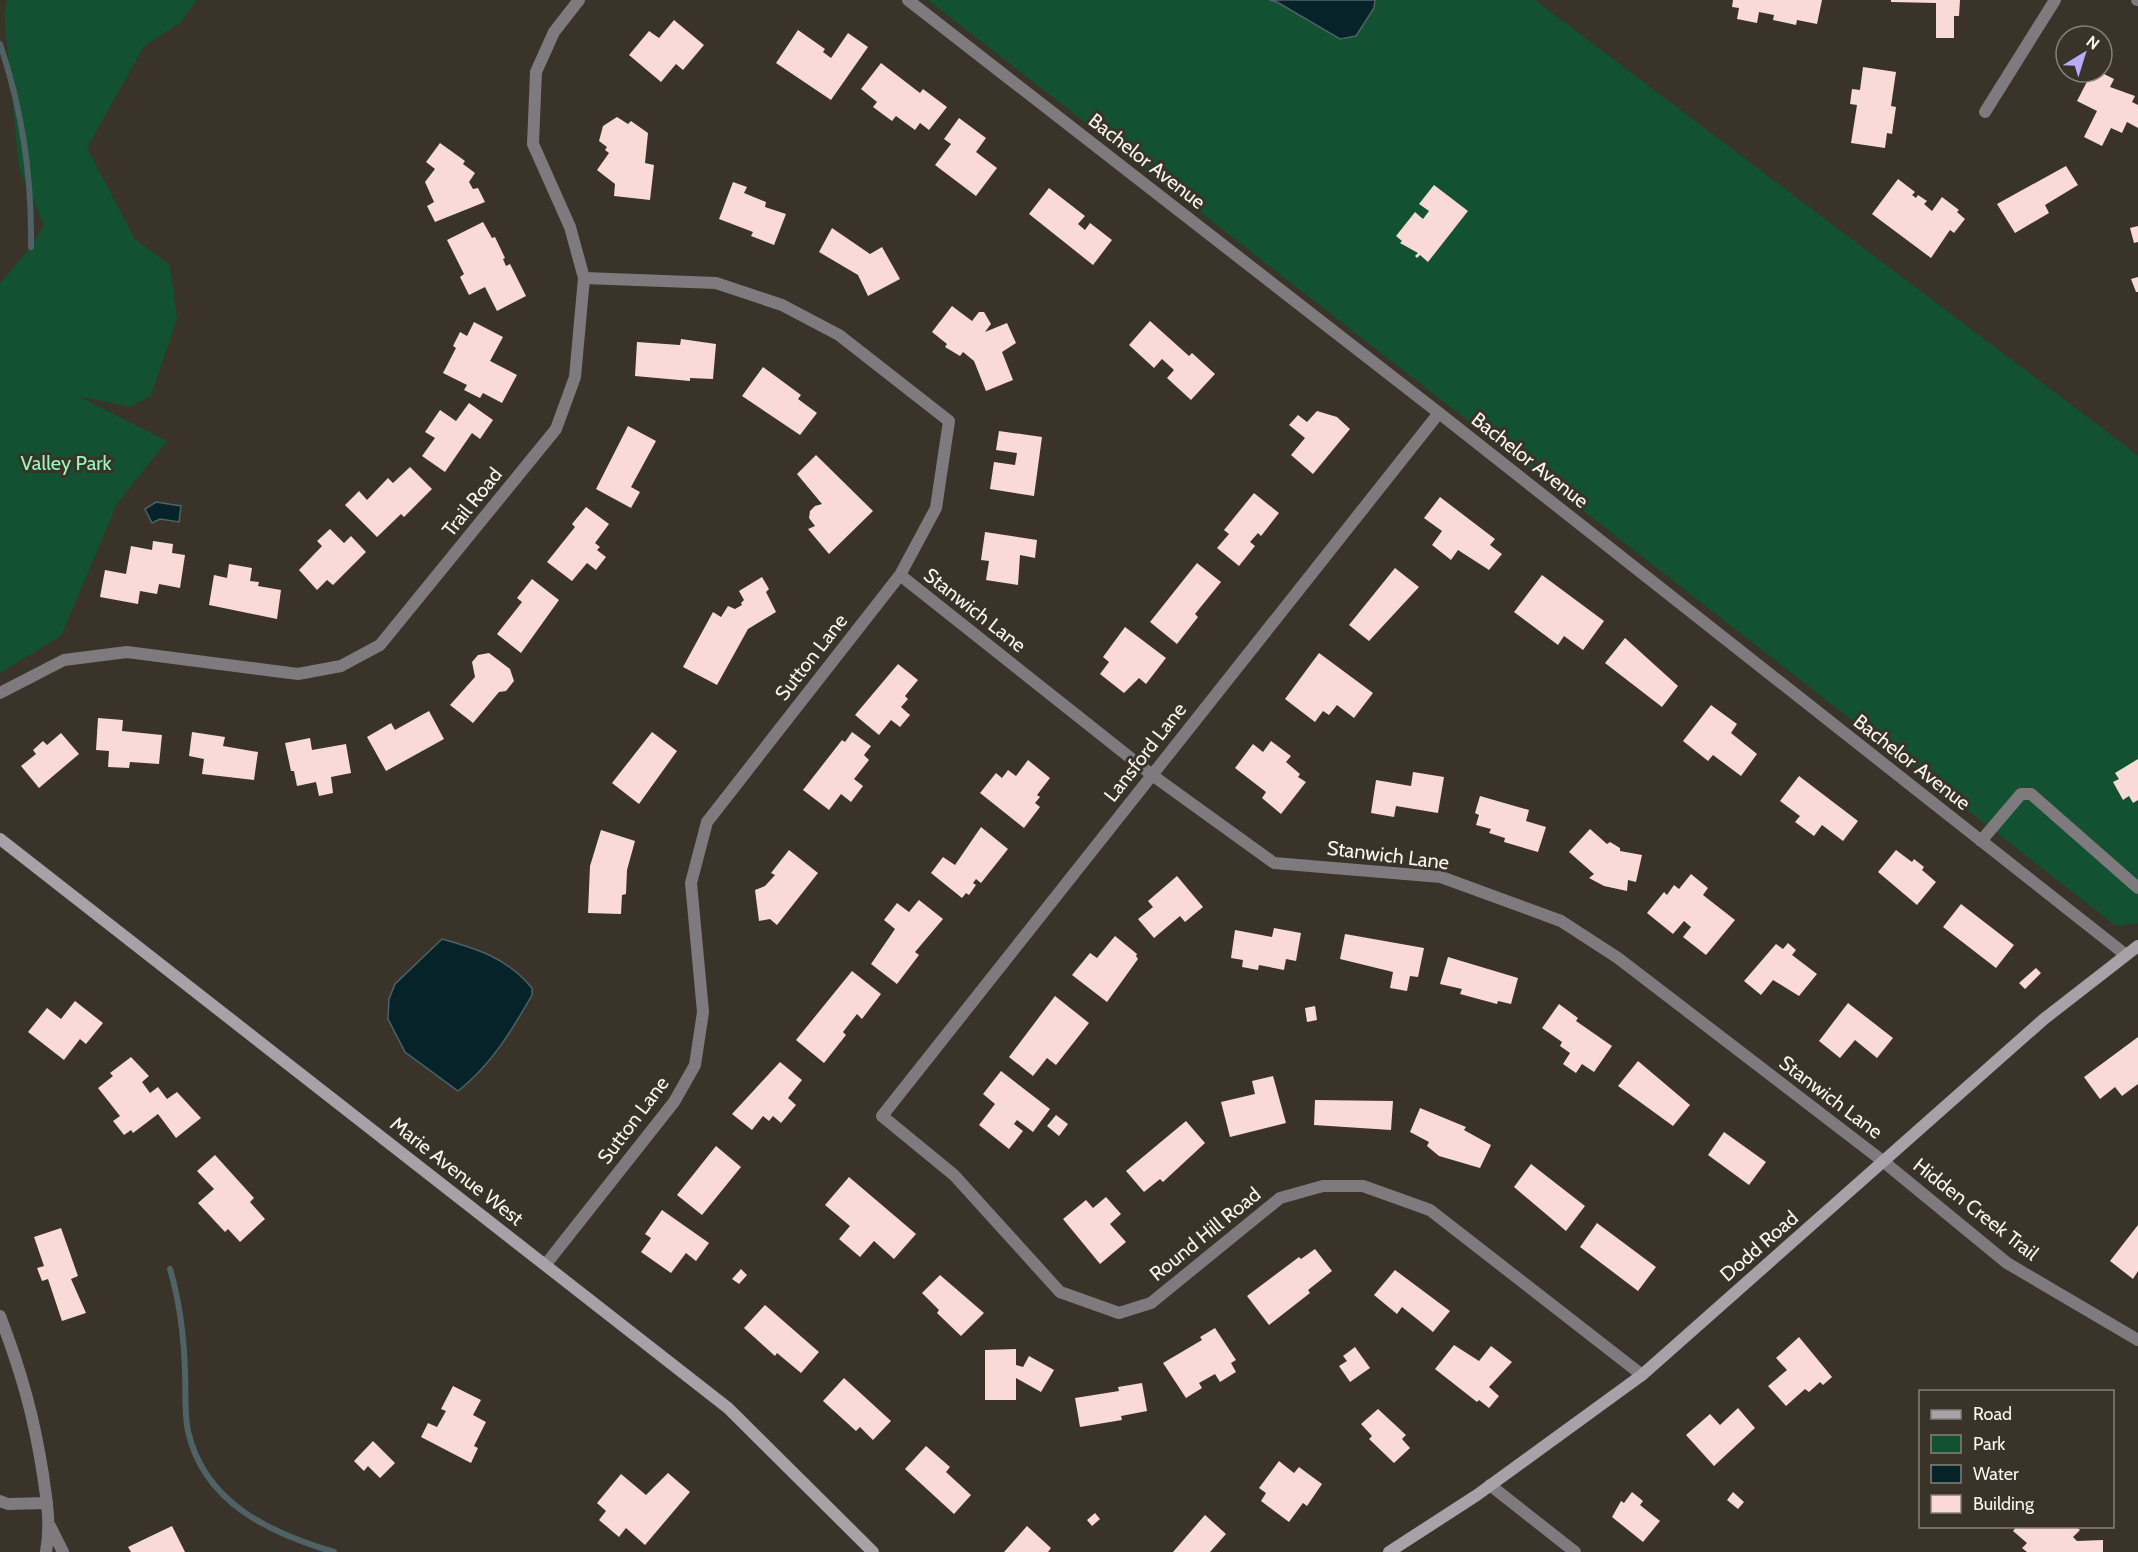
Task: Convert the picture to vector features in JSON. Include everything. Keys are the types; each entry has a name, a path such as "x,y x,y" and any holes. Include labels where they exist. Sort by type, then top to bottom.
{"street":[{"name":"Trail Road","path":"0,693 63,660 127,652 298,674 341,666 380,645 556,429 575,377 584,278 570,227 533,144 536,72 554,32 579,0"},
{"name":"Bachelor Avenue","path":"908,0 1439,413 2126,955"},
{"path":"1985,112 2055,0"},
{"name":"Sutton Lane","path":"546,1264 674,1102 695,1065 703,1012 691,883 707,822 900,575 936,508 950,421 839,335 782,305 716,283 584,278"},
{"name":"Lansford Lane","path":"882,1116 1439,413"},
{"name":"Stanwich Lane","path":"900,575 1152,775 1274,863 1441,877 1561,921 1618,958 1884,1162"},
{"path":"1981,841 2021,794 2031,794 2138,888"},
{"name":"Marie Avenue West","path":"0,839 728,1408 873,1552"},
{"name":"Dodd Road","path":"1389,1552 1490,1485 1642,1375 2044,1019 2138,946"},
{"name":"Round Hill Road","path":"882,1116 954,1175 1060,1292 1119,1313 1151,1303 1280,1198 1323,1186 1362,1186 1430,1210 1642,1375"},
{"name":"Hidden Creek Trail","path":"1884,1162 2007,1263 2138,1340"},
{"path":"0,1316 25,1383 37,1432 50,1526 46,1552"},
{"path":"1490,1485 1575,1552"},
{"path":"0,1501 8,1504 47,1503"},
{"path":"50,1526 63,1552"}],"green space":[{"name":"Valley Park","path":"7,0 197,0 180,23 144,46 87,148 135,239 170,265 177,319 151,396 130,407 78,396 167,441 117,504 61,636 0,673 0,283 31,247 44,225 19,168 4,14"},
{"path":"928,0 1535,0 2126,446 2138,456 2138,923 2116,926"}],"water":[{"path":"1269,0 1375,0 1374,8 1356,36 1340,39 1277,2"},
{"path":"156,502 181,506 179,522 160,519 152,523 145,509"},
{"path":"442,939 491,956 512,969 532,988 532,995 500,1047 481,1070 458,1091 405,1052 388,1019 389,999 395,984"}],"building":[{"path":"1733,0 1822,0 1817,24 1797,20 1796,25 1773,20 1774,15 1759,12 1757,23 1737,19 1739,8 1732,7"},
{"path":"1891,0 1960,0 1959,16 1954,16 1954,38 1936,38 1936,3 1891,2"},
{"path":"674,20 704,45 683,70 676,64 661,82 629,55 649,31 659,38"},
{"path":"798,30 825,49 823,52 831,58 848,33 868,47 831,100 776,63"},
{"path":"881,63 920,93 923,89 947,107 929,130 920,123 915,130 896,116 892,121 873,107 877,102 861,89"},
{"path":"1863,67 1896,72 1891,106 1896,107 1892,134 1887,133 1885,148 1851,143 1857,105 1850,104 1852,89 1860,90"},
{"path":"2086,84 2112,84 2110,87 2135,96 2132,102 2138,105 2138,128 2127,122 2122,133 2111,128 2102,146 2084,137 2097,111 2077,101"},
{"path":"617,117 628,124 631,121 648,133 645,163 654,165 650,200 614,196 615,184 597,170 609,153 605,150 607,147 599,141 603,126"},
{"path":"959,118 986,138 976,152 997,168 976,196 935,165 951,144 944,139"},
{"path":"440,143 465,161 463,164 475,173 469,182 473,189 478,188 485,202 435,222 427,206 434,202 425,182 435,169 426,162"},
{"path":"2066,166 2078,185 2045,205 2049,213 2015,233 1997,204"},
{"path":"1898,179 1915,192 1912,195 1916,198 1918,195 1927,201 1924,204 1932,211 1942,197 1959,210 1957,212 1965,219 1954,233 1950,230 1931,258 1872,214"},
{"path":"733,182 747,187 744,193 766,202 765,207 786,214 774,245 751,236 753,232 719,219"},
{"path":"1434,185 1468,211 1428,262 1420,255 1417,258 1415,256 1418,253 1400,243 1402,241 1396,236 1415,212 1423,219 1429,211 1419,204"},
{"path":"1049,188 1085,216 1078,224 1085,230 1090,223 1112,240 1093,265 1029,214"},
{"path":"483,222 492,238 495,237 505,258 503,259 506,266 510,264 526,296 497,311 485,287 469,295 460,277 464,274 447,240"},
{"path":"2138,226 2138,242 2134,243 2130,228"},
{"path":"832,228 870,254 882,247 900,279 868,296 858,275 819,252"},
{"path":"2138,277 2138,292 2136,292 2131,279"},
{"path":"952,306 972,321 979,312 984,312 991,324 985,332 1007,323 1016,343 1002,352 1013,380 986,391 974,361 963,352 960,356 945,347 947,344 932,332"},
{"path":"1150,321 1189,356 1192,353 1215,374 1191,400 1167,378 1174,370 1162,359 1154,368 1129,345"},
{"path":"474,322 503,337 490,361 517,375 502,403 483,393 480,398 464,390 467,385 443,373 456,348 453,346 460,332 467,336"},
{"path":"681,339 716,344 713,379 690,378 690,381 635,376 637,342 680,345"},
{"path":"763,367 801,395 798,399 817,413 800,435 742,396"},
{"path":"469,403 493,420 480,439 472,433 445,472 422,456 435,438 425,432 440,410 456,421"},
{"path":"1317,411 1337,417 1350,429 1313,474 1291,455 1305,438 1289,425 1298,415 1307,422"},
{"path":"628,426 656,441 631,487 640,492 631,508 596,489"},
{"path":"999,431 1042,437 1034,496 990,489 994,462 1015,465 1017,453 996,450"},
{"path":"816,455 873,511 829,554 808,529 815,526 809,518 810,511 822,504 797,474"},
{"path":"410,467 432,489 404,517 401,514 377,537 345,505 359,491 367,500 388,478 393,483"},
{"path":"1254,493 1279,513 1261,536 1258,533 1250,542 1255,546 1239,566 1217,548 1229,534 1224,530"},
{"path":"1440,497 1495,539 1490,545 1502,554 1489,570 1458,550 1451,560 1432,545 1442,531 1424,518"},
{"path":"586,507 609,524 595,543 600,547 597,550 606,557 596,570 587,563 572,581 547,562 575,527 572,524"},
{"path":"330,529 344,543 351,536 366,552 333,585 327,580 317,590 299,570 322,546 317,541"},
{"path":"985,532 1037,540 1035,558 1020,555 1018,585 986,580 989,561 981,560"},
{"path":"153,541 173,544 172,553 185,555 180,588 159,584 157,594 140,591 138,604 100,597 105,570 126,574 131,546 152,550"},
{"path":"1197,563 1221,582 1195,614 1198,617 1177,644 1150,622"},
{"path":"229,564 252,568 250,581 259,582 258,586 281,590 277,619 209,605 214,575 227,578"},
{"path":"1395,568 1419,587 1369,641 1349,625"},
{"path":"1542,575 1604,621 1583,650 1564,636 1558,645 1514,612"},
{"path":"762,577 769,589 766,592 776,612 748,629 717,685 683,667 713,612 721,617 728,606 735,609 742,605 744,600 739,591"},
{"path":"532,579 559,600 521,653 497,634 522,602 517,598"},
{"path":"1125,627 1166,658 1146,684 1139,678 1124,693 1100,674 1109,662 1103,657"},
{"path":"1625,638 1678,686 1662,707 1605,663"},
{"path":"489,653 510,669 514,681 506,691 499,692 473,723 450,705 475,677 472,662 478,655"},
{"path":"1319,653 1373,693 1354,718 1337,705 1329,715 1323,711 1315,722 1285,699"},
{"path":"898,664 918,680 905,696 908,699 901,707 910,715 900,727 891,720 879,735 855,715"},
{"path":"1711,705 1737,724 1731,733 1757,754 1741,776 1713,755 1708,761 1683,741"},
{"path":"429,711 444,739 386,771 367,737 391,723 395,730"},
{"path":"98,718 123,720 122,731 162,735 159,764 130,762 129,768 108,767 109,751 96,750"},
{"path":"192,732 225,737 223,746 258,752 254,780 202,774 204,759 189,756"},
{"path":"652,732 677,751 639,804 612,783"},
{"path":"852,732 871,746 864,755 869,760 854,779 863,786 851,802 841,794 829,810 803,790 842,740 845,742"},
{"path":"61,733 79,754 39,788 21,766 36,754 33,750 43,741 47,745"},
{"path":"310,738 312,750 346,744 351,773 331,777 333,793 319,796 316,782 297,786 285,743"},
{"path":"1271,741 1291,756 1286,762 1300,774 1298,777 1306,782 1281,814 1262,798 1266,792 1235,768 1253,744 1263,752"},
{"path":"2138,759 2138,800 2133,803 2129,796 2123,800 2113,782 2119,779 2115,773"},
{"path":"1028,760 1050,778 1037,795 1040,797 1035,803 1040,807 1024,828 980,793 996,773 1002,778 1008,770 1016,776"},
{"path":"1413,772 1444,777 1438,813 1396,806 1394,817 1371,813 1376,780 1411,786"},
{"path":"1799,776 1858,821 1843,841 1822,825 1814,836 1795,822 1800,816 1780,801"},
{"path":"1480,796 1529,810 1526,821 1546,827 1538,852 1504,842 1505,838 1489,833 1491,829 1476,825 1479,815 1475,813"},
{"path":"981,827 1008,849 981,883 976,879 973,883 976,885 969,895 966,893 962,898 931,873 943,857 955,865"},
{"path":"1590,829 1607,844 1610,842 1620,848 1620,851 1642,855 1636,882 1628,880 1627,891 1604,886 1589,878 1594,874 1569,852"},
{"path":"601,830 635,841 627,870 626,894 622,895 621,914 588,913 590,866"},
{"path":"789,850 818,873 777,925 770,919 759,921 755,890 765,886 775,875 771,873"},
{"path":"1896,850 1912,862 1914,859 1924,867 1922,870 1936,882 1917,905 1878,872"},
{"path":"1691,874 1708,888 1703,895 1735,920 1706,955 1683,937 1691,927 1684,921 1673,934 1647,913 1664,892 1667,895 1674,885 1679,889"},
{"path":"1177,876 1203,907 1185,922 1180,916 1154,938 1138,919 1153,907 1148,901"},
{"path":"919,900 943,919 915,952 919,955 897,984 871,964 895,929 884,920 897,903 909,912"},
{"path":"1961,904 2014,945 1996,968 1943,927"},
{"path":"1274,928 1301,933 1296,961 1286,959 1284,970 1259,965 1258,970 1242,967 1243,960 1231,958 1235,930 1272,937"},
{"path":"1345,934 1424,948 1418,977 1410,976 1407,991 1390,988 1393,972 1340,959"},
{"path":"1115,936 1137,954 1138,959 1107,1002 1072,975 1090,953 1097,958"},
{"path":"1788,943 1796,950 1792,955 1817,974 1799,996 1773,980 1761,995 1744,981 1776,944 1783,949"},
{"path":"1448,957 1518,978 1511,1004 1498,1001 1497,1004 1460,994 1462,989 1440,984"},
{"path":"2036,968 2041,973 2025,989 2019,983"},
{"path":"852,971 881,994 862,1019 857,1014 843,1032 846,1035 824,1063 796,1040"},
{"path":"1055,996 1089,1023 1056,1065 1047,1058 1033,1076 1009,1057"},
{"path":"75,1001 103,1023 86,1044 80,1039 64,1060 28,1032 47,1008 61,1019"},
{"path":"1848,1003 1893,1038 1877,1058 1855,1040 1840,1058 1819,1041"},
{"path":"1559,1004 1578,1018 1576,1021 1612,1046 1594,1072 1582,1064 1576,1073 1563,1064 1570,1053 1560,1046 1562,1042 1542,1028"},
{"path":"1315,1006 1317,1020 1307,1022 1305,1008"},
{"path":"2138,1037 2138,1084 2122,1096 2115,1087 2100,1099 2084,1077"},
{"path":"131,1057 149,1076 142,1082 150,1093 158,1087 167,1099 177,1092 201,1118 176,1138 158,1114 133,1133 131,1130 124,1135 113,1121 120,1116 98,1088 113,1076 110,1073"},
{"path":"1638,1061 1690,1105 1673,1126 1618,1086"},
{"path":"780,1062 802,1080 788,1098 796,1105 781,1123 773,1116 769,1121 763,1116 752,1130 732,1114"},
{"path":"1001,1071 1050,1109 1033,1132 1017,1120 1014,1124 1023,1131 1009,1149 979,1125 995,1104 983,1094"},
{"path":"1273,1076 1286,1123 1230,1137 1221,1102 1255,1094 1252,1081"},
{"path":"1315,1100 1393,1101 1391,1130 1314,1125"},
{"path":"1420,1108 1466,1127 1464,1130 1491,1145 1480,1168 1439,1156 1427,1146 1429,1142 1410,1132"},
{"path":"1056,1115 1068,1124 1059,1136 1047,1126"},
{"path":"1186,1121 1205,1143 1163,1182 1160,1179 1144,1192 1126,1171"},
{"path":"1724,1132 1766,1162 1749,1185 1708,1155"},
{"path":"716,1146 741,1167 702,1215 677,1195"},
{"path":"215,1155 254,1198 250,1202 265,1219 240,1242 228,1229 225,1232 198,1203 214,1189 197,1171"},
{"path":"1531,1164 1585,1206 1566,1231 1514,1187"},
{"path":"849,1177 916,1234 894,1259 874,1241 860,1257 839,1239 850,1226 825,1205"},
{"path":"1106,1197 1121,1214 1110,1224 1126,1242 1100,1264 1063,1219 1086,1200 1093,1208"},
{"path":"662,1210 709,1243 696,1261 686,1253 671,1273 641,1252 651,1238 645,1234"},
{"path":"1597,1223 1656,1267 1638,1291 1580,1247"},
{"path":"2138,1225 2138,1271 2133,1279 2110,1261"},
{"path":"61,1228 78,1276 71,1279 86,1313 62,1321 48,1279 42,1281 37,1268 44,1266 34,1237"},
{"path":"1315,1249 1332,1271 1308,1290 1310,1293 1269,1325 1247,1296 1299,1257 1301,1259"},
{"path":"741,1269 747,1275 739,1284 732,1279"},
{"path":"1395,1270 1450,1311 1433,1332 1402,1307 1397,1314 1374,1295"},
{"path":"940,1275 984,1313 961,1336 937,1313 939,1310 922,1293"},
{"path":"765,1305 819,1352 801,1373 777,1353 775,1356 744,1328"},
{"path":"1215,1328 1236,1360 1231,1363 1236,1372 1220,1382 1215,1374 1199,1383 1202,1388 1186,1398 1163,1363 1202,1340 1200,1337"},
{"path":"1799,1337 1832,1377 1823,1385 1820,1382 1809,1392 1805,1389 1786,1406 1768,1386 1787,1370 1776,1358"},
{"path":"1454,1345 1479,1361 1491,1346 1512,1362 1489,1387 1499,1396 1489,1408 1479,1400 1477,1402 1435,1369"},
{"path":"1355,1347 1370,1368 1350,1382 1339,1366 1347,1361 1343,1356"},
{"path":"1016,1349 1016,1365 1023,1367 1029,1356 1054,1370 1041,1392 1016,1378 1016,1400 985,1400 985,1350"},
{"path":"844,1378 891,1421 873,1440 860,1427 856,1431 823,1401"},
{"path":"1142,1383 1147,1411 1121,1416 1122,1420 1080,1427 1075,1398 1119,1391 1118,1387"},
{"path":"453,1386 481,1400 473,1415 486,1422 474,1446 478,1448 471,1463 421,1437 428,1423 437,1427 446,1411 441,1409"},
{"path":"1738,1408 1755,1428 1714,1466 1686,1435 1710,1414 1720,1425"},
{"path":"1378,1409 1406,1435 1402,1439 1410,1448 1394,1463 1369,1439 1372,1436 1361,1424"},
{"path":"373,1441 395,1463 380,1478 368,1466 364,1471 354,1461"},
{"path":"926,1446 950,1467 946,1472 971,1495 954,1514 905,1469"},
{"path":"1279,1461 1294,1473 1299,1467 1322,1484 1307,1506 1303,1503 1289,1522 1261,1501 1266,1493 1259,1488"},
{"path":"668,1473 690,1492 645,1545 626,1528 619,1537 599,1520 606,1511 597,1503 621,1474 646,1495"},
{"path":"1632,1492 1643,1501 1640,1505 1660,1521 1643,1542 1612,1517 1621,1501 1624,1503"},
{"path":"1733,1492 1744,1502 1738,1509 1727,1500"},
{"path":"1095,1513 1100,1519 1092,1526 1087,1520"},
{"path":"1205,1515 1226,1534 1210,1552 1173,1552"},
{"path":"172,1526 185,1552 131,1552 128,1547"},
{"path":"1027,1526 1051,1548 1048,1552 1004,1552"},
{"path":"2015,1528 2078,1528 2080,1530 2073,1537 2077,1541 2103,1540 2103,1552 2027,1552 2022,1548 2027,1543 2013,1531"}],"waterway":[{"path":"0,44 8,69 24,144 30,196 31,247"},
{"path":"170,1269 182,1333 188,1431 196,1456 209,1478 224,1496 243,1511 286,1535 334,1552"}]}
